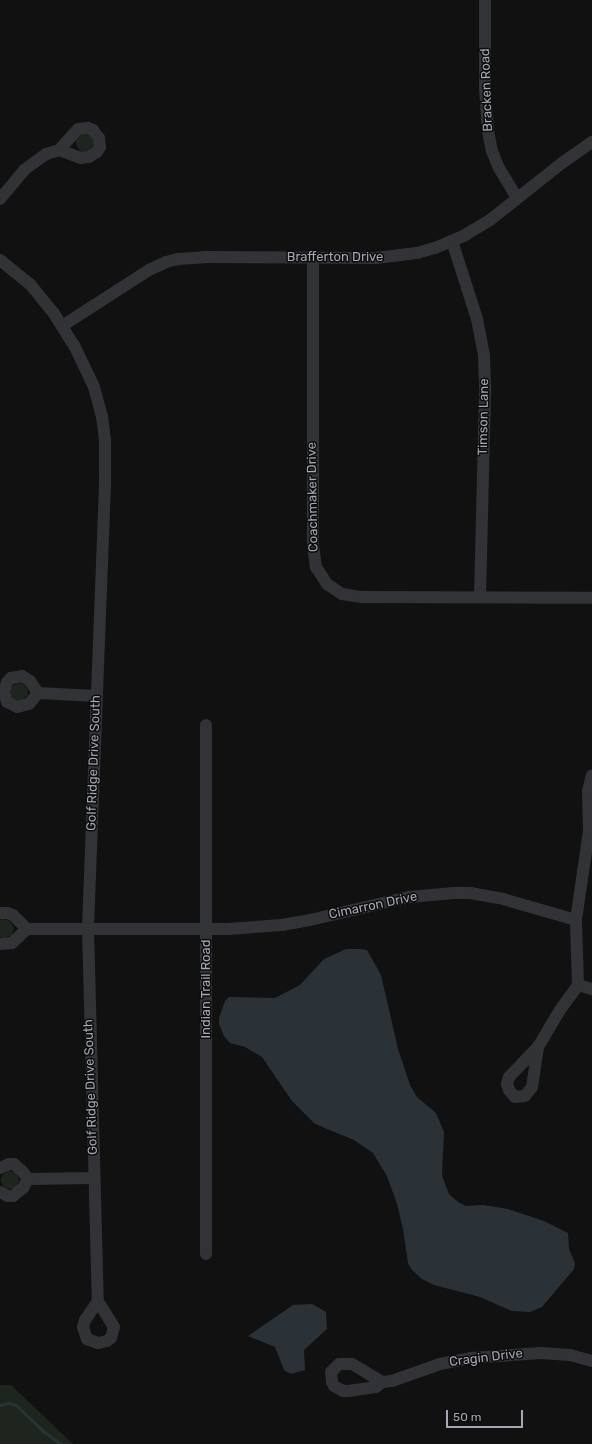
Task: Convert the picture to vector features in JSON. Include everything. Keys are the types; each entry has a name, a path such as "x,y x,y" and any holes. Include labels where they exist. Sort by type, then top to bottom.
{"street":[{"name":"Bracken Road","path":"486,0 485,88 488,131 499,168 517,198"},
{"name":"Brafferton Drive","path":"62,326 149,270 166,262 204,257 313,258 394,256 417,253 452,241 484,224 592,142"},
{"path":"0,199 15,179 32,163 46,154 59,150"},
{"name":"Timson Lane","path":"452,241 477,319 484,356 485,393 480,597"},
{"name":"Coachmaker Drive","path":"313,258 313,544 316,567 320,577 334,590 351,596 592,598"},
{"name":"Golf Ridge Drive South","path":"0,260 30,284 62,326 89,375 99,405 105,438 106,486 96,696 88,928 98,1301"},
{"path":"38,693 96,696"},
{"name":"Indian Trail Road","path":"206,725 206,1254"},
{"path":"538,1047 556,1016 578,985 576,920 590,828 588,791 592,775"},
{"name":"Cimarron Drive","path":"27,929 253,928 310,920 396,900 454,893 470,893 503,899 576,920"},
{"path":"0,913 7,913 13,916 27,929 12,942 0,944"},
{"path":"578,985 592,989"},
{"path":"0,1168 9,1164 14,1164 24,1172 28,1179"},
{"path":"28,1179 94,1178"},
{"path":"0,1192 8,1196 13,1196 23,1188 28,1179"},
{"name":"Cragin Drive","path":"382,1382 392,1381 454,1361 498,1355 557,1354 592,1361"}],"shaded area":[{"path":"81,134 89,134 94,139 92,150 89,152 81,152 76,147 76,139"},
{"path":"15,683 23,683 28,688 26,699 23,701 15,701 10,696 10,688"},
{"path":"3,919 10,921 14,928 12,935 5,938 0,937 0,920"},
{"path":"346,949 367,950 381,975 398,1049 410,1085 417,1097 436,1113 444,1132 442,1176 449,1194 458,1202 466,1206 483,1205 508,1209 544,1221 568,1233 569,1249 575,1263 574,1269 542,1307 530,1312 512,1311 480,1297 434,1285 422,1279 412,1270 408,1263 403,1229 397,1204 387,1176 373,1153 354,1140 315,1124 292,1101 262,1057 245,1047 230,1043 224,1036 219,1024 219,1018 225,1001 229,997 275,998 300,985 324,959"},
{"path":"6,1171 14,1171 19,1176 17,1187 14,1189 6,1189 1,1184 1,1176"},
{"path":"312,1304 326,1312 327,1329 304,1350 305,1370 291,1374 284,1370 275,1347 248,1336 293,1305"},
{"path":"0,1385 11,1385 73,1444 0,1444"}],"waterway":[{"path":"0,1405 8,1403 16,1405 43,1431 61,1444"}]}
